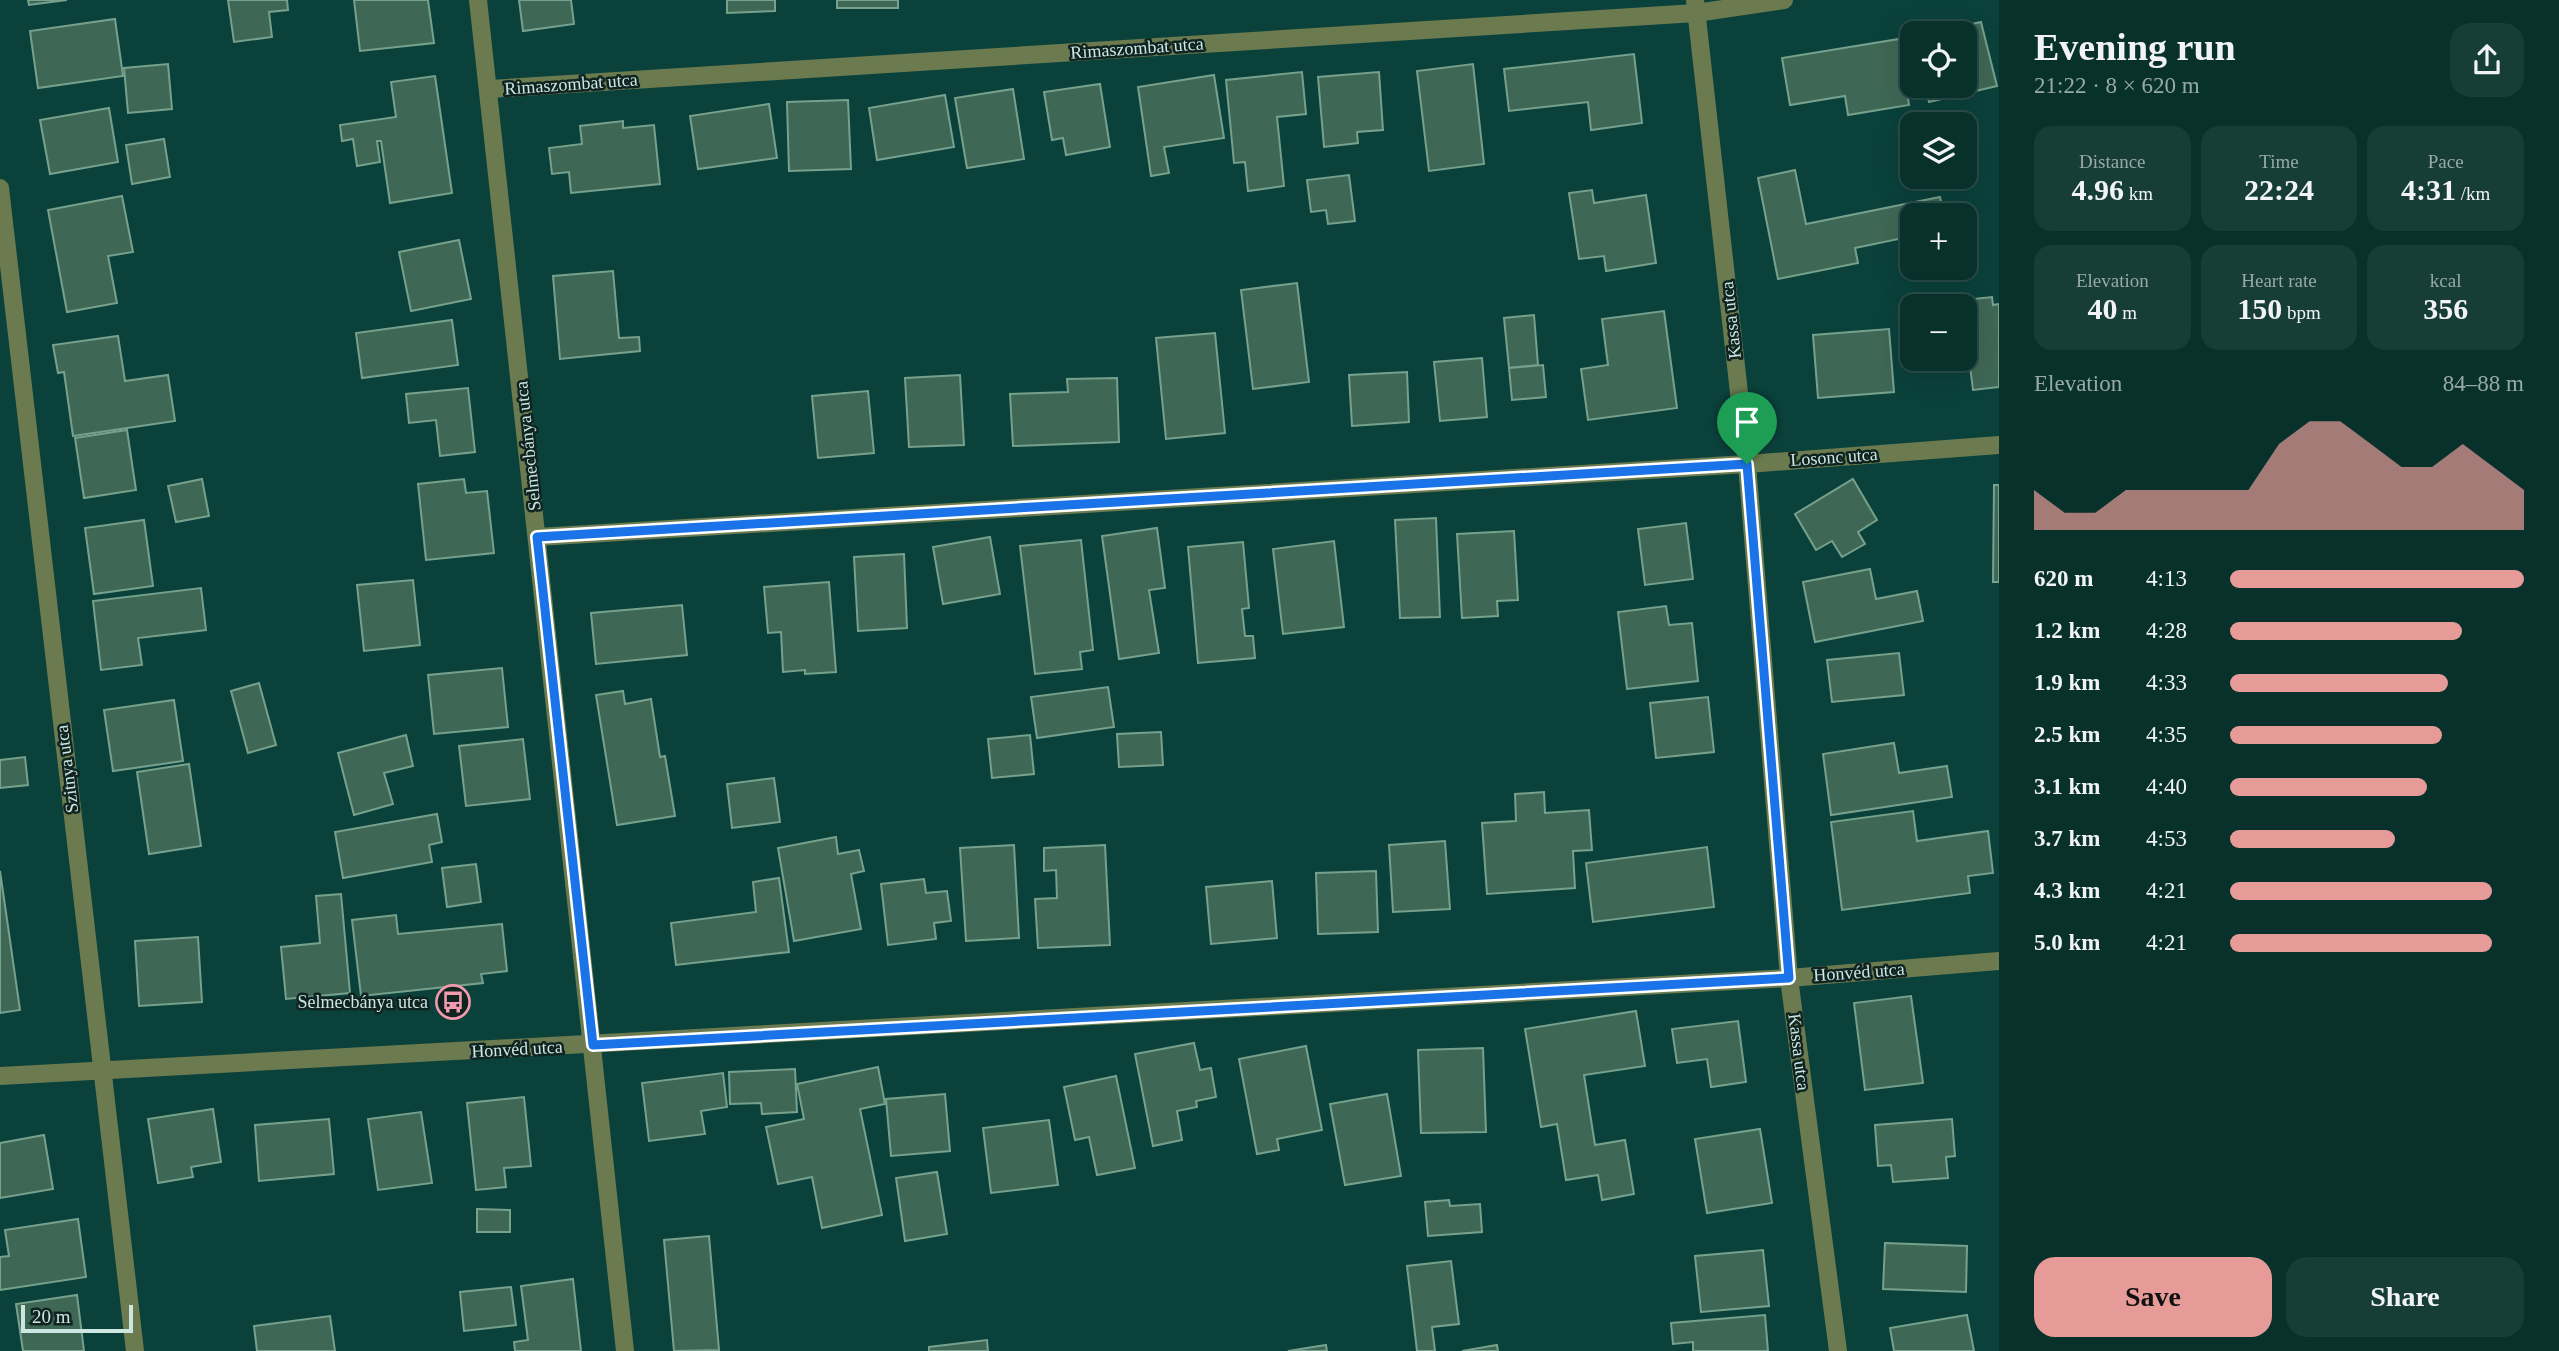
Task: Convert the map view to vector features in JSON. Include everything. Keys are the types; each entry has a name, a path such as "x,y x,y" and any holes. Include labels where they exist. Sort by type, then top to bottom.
{"street":[{"name":"Selmecbánya utca","path":"478,0 490,89 625,1351"},
{"name":"Rimaszombat utca","path":"490,89 1784,0"},
{"name":"Kassa utca","path":"1695,6 1747,464 1789,978 1838,1351"},
{"name":"Szitnya utca","path":"0,188 135,1351"},
{"name":"Losonc utca","path":"537,537 1747,464 1999,445"},
{"name":"Honvéd utca","path":"0,1076 1789,978 1999,961"}],"building":[{"path":"28,0 67,0 29,5"},
{"path":"228,0 287,0 288,10 269,12 272,37 234,42"},
{"path":"354,0 428,0 434,43 360,51"},
{"path":"519,0 571,0 574,24 523,31"},
{"path":"727,0 775,0 775,11 727,13"},
{"path":"837,0 898,0 898,8 837,8"},
{"path":"115,19 123,76 38,88 30,31"},
{"path":"1981,22 1997,86 1977,91 1977,23"},
{"path":"1899,39 1900,98 1908,98 1909,105 1848,115 1845,96 1790,105 1782,58"},
{"path":"1634,54 1642,123 1591,130 1588,102 1509,111 1504,69"},
{"path":"168,64 172,109 128,113 124,68"},
{"path":"1473,64 1484,164 1429,171 1417,71"},
{"path":"1302,72 1306,114 1277,117 1284,186 1248,191 1245,162 1234,163 1226,80"},
{"path":"1379,72 1383,130 1357,132 1358,143 1324,147 1318,77"},
{"path":"1214,75 1224,138 1164,147 1169,173 1151,176 1138,87"},
{"path":"435,76 452,193 390,203 381,141 377,141 380,162 357,166 353,139 342,141 340,125 396,117 391,82"},
{"path":"1100,84 1110,147 1066,155 1063,138 1052,140 1044,92"},
{"path":"1013,89 1024,159 967,168 955,98"},
{"path":"945,95 954,147 877,160 869,108"},
{"path":"1928,98 1946,98 1929,102"},
{"path":"848,100 851,169 789,171 787,102"},
{"path":"769,104 777,158 698,169 690,116"},
{"path":"109,108 118,162 50,174 40,120"},
{"path":"623,121 623,128 654,125 660,184 571,193 569,172 552,174 549,148 582,144 580,126"},
{"path":"164,139 170,177 132,184 126,145"},
{"path":"1795,170 1806,224 1900,205 1900,239 1855,248 1858,263 1778,279 1758,178"},
{"path":"1349,175 1355,221 1328,224 1326,210 1311,212 1307,180"},
{"path":"1592,190 1594,203 1646,195 1656,263 1606,271 1604,256 1579,259 1569,193"},
{"path":"122,196 133,252 108,256 117,303 67,312 48,210"},
{"path":"1940,197 1941,203 1910,203"},
{"path":"459,240 471,299 411,311 399,252"},
{"path":"613,271 619,338 639,337 640,351 560,359 553,276"},
{"path":"1297,283 1309,382 1253,389 1241,290"},
{"path":"1992,297 1993,305 1999,304 1999,387 1973,390 1971,371 1977,371 1977,299"},
{"path":"1664,311 1677,408 1588,420 1581,369 1608,365 1602,319"},
{"path":"1534,315 1538,365 1509,368 1504,318"},
{"path":"452,320 458,365 362,378 356,333"},
{"path":"1889,329 1894,392 1818,398 1813,335"},
{"path":"1215,333 1225,433 1166,439 1156,338"},
{"path":"118,336 125,381 168,375 175,421 73,436 64,372 58,373 53,345"},
{"path":"1482,358 1487,417 1440,421 1434,362"},
{"path":"1543,365 1546,397 1512,400 1509,368"},
{"path":"1407,372 1409,422 1352,426 1349,375"},
{"path":"960,375 964,445 909,447 905,378"},
{"path":"1117,378 1119,442 1013,446 1010,394 1068,392 1067,379"},
{"path":"468,388 475,452 440,456 436,420 409,423 406,394"},
{"path":"868,391 874,453 818,458 812,396"},
{"path":"127,430 136,490 84,498 75,438"},
{"path":"202,479 209,516 176,522 168,486"},
{"path":"464,479 466,493 487,491 494,553 426,560 418,484"},
{"path":"1853,479 1877,520 1858,532 1865,544 1842,557 1832,541 1816,550 1795,514"},
{"path":"1994,485 1999,485 1999,582 1993,582"},
{"path":"1436,518 1440,617 1400,618 1395,520"},
{"path":"144,520 153,586 94,594 85,528"},
{"path":"1686,523 1693,579 1645,585 1638,529"},
{"path":"1157,528 1165,588 1149,590 1159,653 1119,659 1102,536"},
{"path":"1514,531 1518,600 1497,601 1498,616 1462,618 1457,534"},
{"path":"990,537 1000,594 943,604 933,547"},
{"path":"1081,540 1093,650 1080,652 1082,669 1035,674 1020,546"},
{"path":"1334,541 1344,627 1283,634 1273,549"},
{"path":"1243,542 1249,608 1242,609 1245,636 1253,636 1255,658 1198,663 1188,547"},
{"path":"904,554 907,628 858,631 854,557"},
{"path":"1870,569 1876,599 1917,591 1923,621 1815,642 1803,582"},
{"path":"413,580 420,645 364,651 357,585"},
{"path":"829,582 836,672 783,672 781,632 768,633 764,587"},
{"path":"201,588 206,630 138,638 142,665 101,670 93,601"},
{"path":"682,605 687,655 596,664 591,613"},
{"path":"1666,606 1669,625 1692,623 1698,681 1627,689 1618,612"},
{"path":"1899,653 1904,695 1832,702 1827,660"},
{"path":"502,668 508,727 434,734 428,675"},
{"path":"259,683 276,745 248,753 231,691"},
{"path":"1108,687 1114,727 1037,738 1031,697"},
{"path":"623,691 625,704 651,699 660,757 665,756 675,816 617,825 596,695"},
{"path":"1708,697 1714,752 1656,758 1650,703"},
{"path":"174,700 183,761 113,771 104,710"},
{"path":"1161,732 1163,765 1119,767 1117,734"},
{"path":"406,735 413,766 384,773 393,804 354,815 338,753"},
{"path":"1030,735 1034,774 992,778 988,739"},
{"path":"523,739 530,799 466,806 459,746"},
{"path":"1894,743 1899,773 1947,766 1952,797 1831,815 1823,754"},
{"path":"25,757 28,785 0,788 0,760"},
{"path":"189,764 201,846 149,854 137,772"},
{"path":"774,778 780,822 732,828 727,784"},
{"path":"1544,792 1545,813 1589,810 1592,850 1573,851 1575,888 1487,894 1482,823 1516,821 1515,794"},
{"path":"1913,811 1917,841 1988,831 1993,873 1968,876 1970,893 1842,910 1831,822"},
{"path":"437,814 442,842 429,845 432,862 343,878 335,832"},
{"path":"836,837 838,854 859,850 864,871 851,874 861,929 794,941 778,848"},
{"path":"1445,841 1450,909 1393,912 1389,845"},
{"path":"1014,845 1019,938 966,941 960,848"},
{"path":"1105,845 1110,945 1038,948 1035,899 1057,898 1056,870 1044,871 1044,848"},
{"path":"1707,847 1714,907 1593,922 1586,863"},
{"path":"476,864 481,902 447,907 442,868"},
{"path":"0,871 20,1010 0,1013"},
{"path":"1376,871 1378,932 1318,934 1316,873"},
{"path":"779,878 789,952 676,965 671,923 756,912 753,882"},
{"path":"924,879 926,893 947,891 951,921 934,923 936,939 888,945 881,884"},
{"path":"1272,881 1277,938 1211,944 1206,887"},
{"path":"341,894 350,993 286,999 281,947 320,943 316,896"},
{"path":"396,915 398,934 502,924 507,971 481,974 483,983 361,996 352,920"},
{"path":"198,937 202,1002 139,1006 135,941"},
{"path":"1911,996 1923,1083 1865,1090 1854,1003"},
{"path":"1636,1011 1645,1066 1584,1075 1595,1145 1625,1140 1634,1194 1602,1200 1598,1175 1566,1180 1557,1124 1541,1127 1525,1029"},
{"path":"1738,1021 1746,1082 1711,1087 1707,1059 1677,1063 1672,1029"},
{"path":"1194,1043 1200,1070 1211,1068 1216,1097 1196,1101 1197,1107 1177,1111 1182,1140 1153,1146 1135,1054"},
{"path":"1306,1046 1322,1130 1277,1139 1279,1150 1257,1154 1239,1059"},
{"path":"1483,1048 1486,1132 1421,1133 1418,1050"},
{"path":"878,1067 885,1104 860,1109 882,1215 822,1228 812,1177 778,1184 766,1127 804,1119 797,1084"},
{"path":"795,1069 797,1112 762,1114 761,1103 730,1104 729,1072"},
{"path":"723,1073 727,1107 701,1111 705,1134 649,1141 642,1083"},
{"path":"1116,1076 1135,1168 1097,1175 1089,1137 1075,1140 1064,1087"},
{"path":"945,1094 950,1151 891,1156 886,1099"},
{"path":"1387,1094 1401,1176 1345,1185 1330,1104"},
{"path":"524,1097 531,1166 504,1168 506,1187 476,1190 467,1103"},
{"path":"213,1109 221,1162 191,1167 193,1177 158,1183 148,1119"},
{"path":"421,1112 432,1183 378,1190 368,1119"},
{"path":"329,1119 334,1174 259,1181 255,1125"},
{"path":"1952,1119 1955,1156 1946,1157 1948,1178 1893,1182 1891,1165 1878,1166 1875,1125"},
{"path":"1049,1120 1058,1185 991,1193 983,1128"},
{"path":"1760,1129 1772,1203 1707,1213 1695,1139"},
{"path":"44,1135 53,1189 0,1198 0,1143"},
{"path":"937,1172 947,1234 905,1241 896,1178"},
{"path":"1449,1200 1450,1206 1480,1204 1482,1232 1428,1236 1425,1202"},
{"path":"477,1209 510,1210 510,1232 477,1232"},
{"path":"78,1219 86,1277 0,1290 0,1257 9,1256 5,1230"},
{"path":"709,1236 719,1350 674,1351 664,1240"},
{"path":"1885,1243 1967,1246 1966,1292 1883,1289"},
{"path":"1763,1250 1769,1306 1701,1312 1695,1256"},
{"path":"1451,1261 1459,1324 1432,1327 1435,1351 1417,1351 1407,1266"},
{"path":"573,1279 581,1351 515,1351 514,1342 528,1340 521,1286"},
{"path":"511,1287 516,1325 464,1331 460,1292"},
{"path":"77,1295 84,1351 23,1351 16,1304"},
{"path":"1765,1315 1768,1351 1693,1351 1693,1342 1673,1344 1671,1323"},
{"path":"1967,1315 1974,1351 1894,1351 1890,1328"},
{"path":"330,1316 335,1351 257,1351 254,1326"},
{"path":"987,1340 988,1351 929,1351 929,1347"},
{"path":"1326,1345 1327,1351 1288,1351"},
{"path":"1497,1345 1498,1351 1462,1351"}],"place":[{"name":"Selmecbánya utca","path":"453,1002"}],"route":[{"path":"1747,464 1789,978 593,1045 537,537 1747,464"}]}
